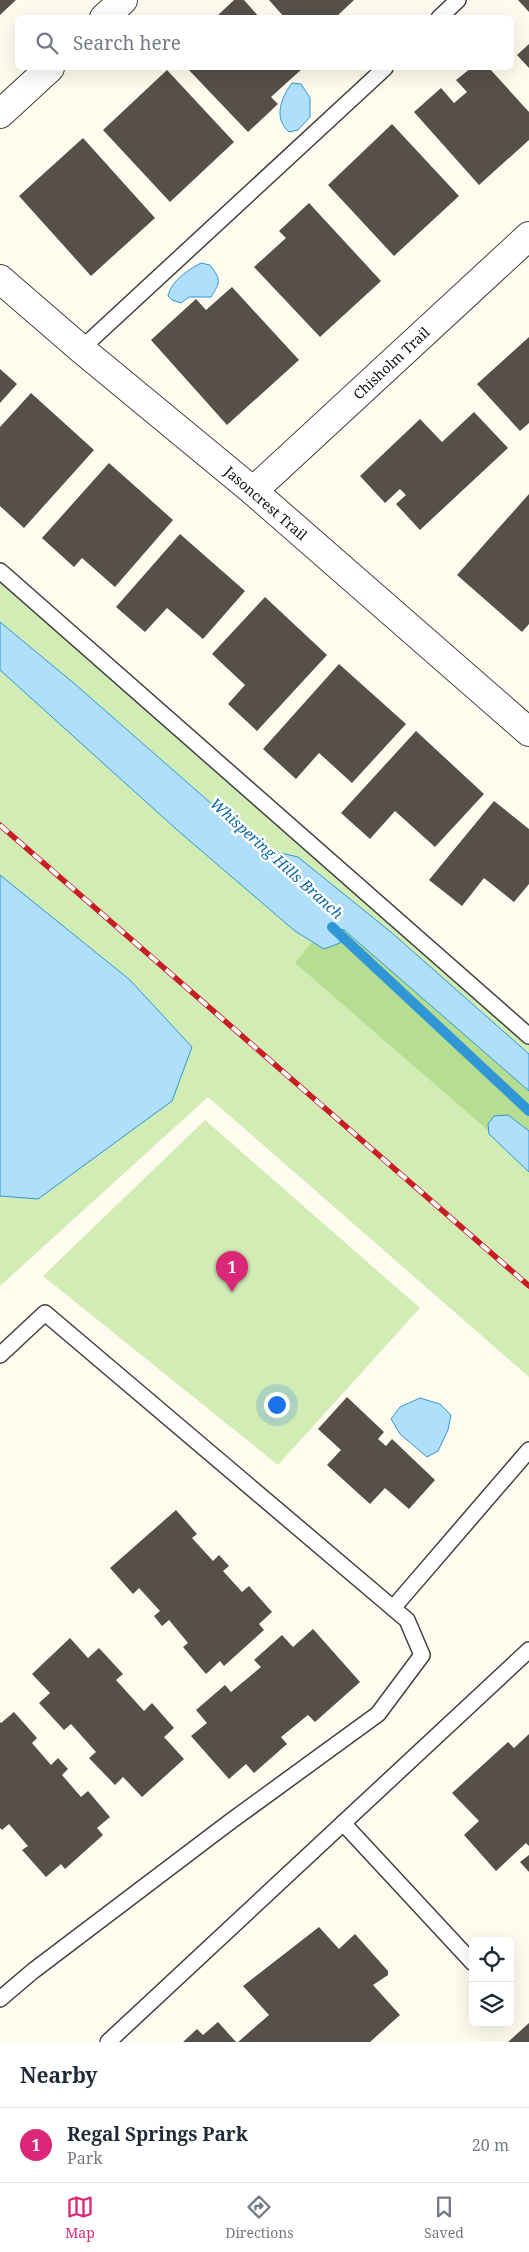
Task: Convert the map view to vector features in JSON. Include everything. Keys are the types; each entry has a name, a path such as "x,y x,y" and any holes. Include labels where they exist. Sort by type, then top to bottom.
{"street":[{"path":"107,15 123,0"},
{"path":"0,114 48,70"},
{"name":"Chisholm Trail","path":"253,490 529,236"},
{"name":"Jasoncrest Trail","path":"0,279 81,349 253,490 529,732"}],"lane":[{"path":"442,15 458,0"},
{"path":"81,349 383,70"},
{"path":"0,571 529,1036"},
{"path":"0,1355 45,1313 394,1608 407,1620 422,1655 378,1714 223,1827 33,1971 0,1999"},
{"path":"394,1608 529,1450"},
{"path":"108,2042 529,1650"},
{"path":"343,1823 469,1959"}],"green space":[{"path":"0,571 529,1035 529,1377 208,1097 0,1286"},
{"path":"336,913 529,1083 529,1166 295,963"},
{"path":"205,1120 420,1308 278,1465 43,1276"}],"water":[{"path":"292,83 301,84 310,98 310,117 298,130 289,132 281,121 280,108"},
{"path":"201,263 210,265 218,277 217,287 211,297 189,297 181,303 172,300 168,296 176,281"},
{"path":"0,622 76,685 270,855 281,853 298,857 392,933 529,1054 529,1091 343,929 340,943 324,949 295,931 176,829 0,670"},
{"path":"0,875 130,980 192,1047 172,1101 38,1199 0,1196"},
{"path":"508,1115 529,1131 529,1172 489,1134 488,1124 494,1116"},
{"path":"420,1398 440,1404 451,1415 448,1430 438,1451 427,1457 400,1434 391,1419 400,1407"}],"building":[{"path":"0,0 16,0 0,15"},
{"path":"234,0 244,0 257,15 218,15"},
{"path":"269,0 354,0 338,15 282,15"},
{"path":"518,0 529,0 529,12"},
{"path":"529,44 529,68 517,55"},
{"path":"167,70 234,142 170,202 103,130"},
{"path":"189,70 301,70 271,97 278,104 248,132"},
{"path":"468,70 491,70 529,112 529,140 479,185 414,112 441,88 454,103 467,92 456,80"},
{"path":"392,124 459,196 394,256 328,185"},
{"path":"83,138 155,218 91,276 19,196"},
{"path":"309,203 381,281 320,337 254,267 286,238 279,231"},
{"path":"232,287 299,360 227,425 151,340 196,299 206,310"},
{"path":"529,337 529,423 520,431 477,384"},
{"path":"0,369 17,384 0,403"},
{"path":"31,393 94,450 24,528 0,506 0,427"},
{"path":"474,412 508,448 420,530 396,504 406,495 400,489 385,503 360,476 420,419 442,442"},
{"path":"109,463 173,520 115,587 82,558 74,567 42,538"},
{"path":"529,494 529,624 522,632 457,575"},
{"path":"180,534 245,591 203,639 167,608 145,632 116,607"},
{"path":"265,597 327,655 257,731 228,704 245,685 212,654"},
{"path":"339,664 406,724 352,783 319,753 296,779 263,749"},
{"path":"416,731 484,794 435,847 395,811 370,839 341,813"},
{"path":"494,801 529,829 529,884 514,902 484,878 462,906 429,880"},
{"path":"347,1397 384,1432 378,1439 386,1446 392,1439 435,1480 409,1509 385,1488 370,1504 327,1465 341,1450 318,1429"},
{"path":"176,1510 197,1534 192,1538 213,1561 219,1555 229,1566 223,1571 242,1592 249,1586 272,1612 259,1624 264,1630 224,1666 220,1661 206,1674 183,1647 188,1643 169,1620 162,1626 154,1616 160,1611 139,1588 133,1594 110,1568"},
{"path":"313,1629 360,1682 315,1722 308,1715 281,1737 287,1744 254,1773 246,1764 229,1779 191,1736 207,1723 196,1710 225,1685 231,1692 261,1667 254,1660 282,1635 293,1647"},
{"path":"70,1638 88,1658 99,1648 123,1674 116,1680 144,1711 152,1703 174,1728 164,1737 184,1759 142,1797 123,1777 115,1785 89,1758 96,1752 71,1724 64,1730 39,1703 50,1693 32,1674"},
{"path":"14,1712 37,1738 32,1743 51,1765 58,1758 68,1769 62,1775 81,1797 88,1791 110,1817 97,1828 103,1835 65,1869 61,1864 46,1877 22,1850 28,1846 9,1824 2,1830 0,1828 0,1722"},
{"path":"529,1734 529,1846 526,1843 496,1871 464,1835 479,1821 452,1793 508,1742 514,1748"},
{"path":"529,1855 529,1872 520,1862"},
{"path":"319,1927 339,1949 355,1934 388,1971 388,1975 373,1985 400,2015 370,2042 238,2042 269,2015 243,1986"},
{"path":"218,2022 236,2042 183,2042 197,2029 203,2035"},
{"path":"529,2023 529,2042 508,2042"}],"waterway":[{"name":"Whispering Hills Branch","path":"332,927 529,1111"}],"railway":[{"path":"0,825 529,1286"}],"place":[{"name":"Regal Springs Park","path":"232,1292"}]}
